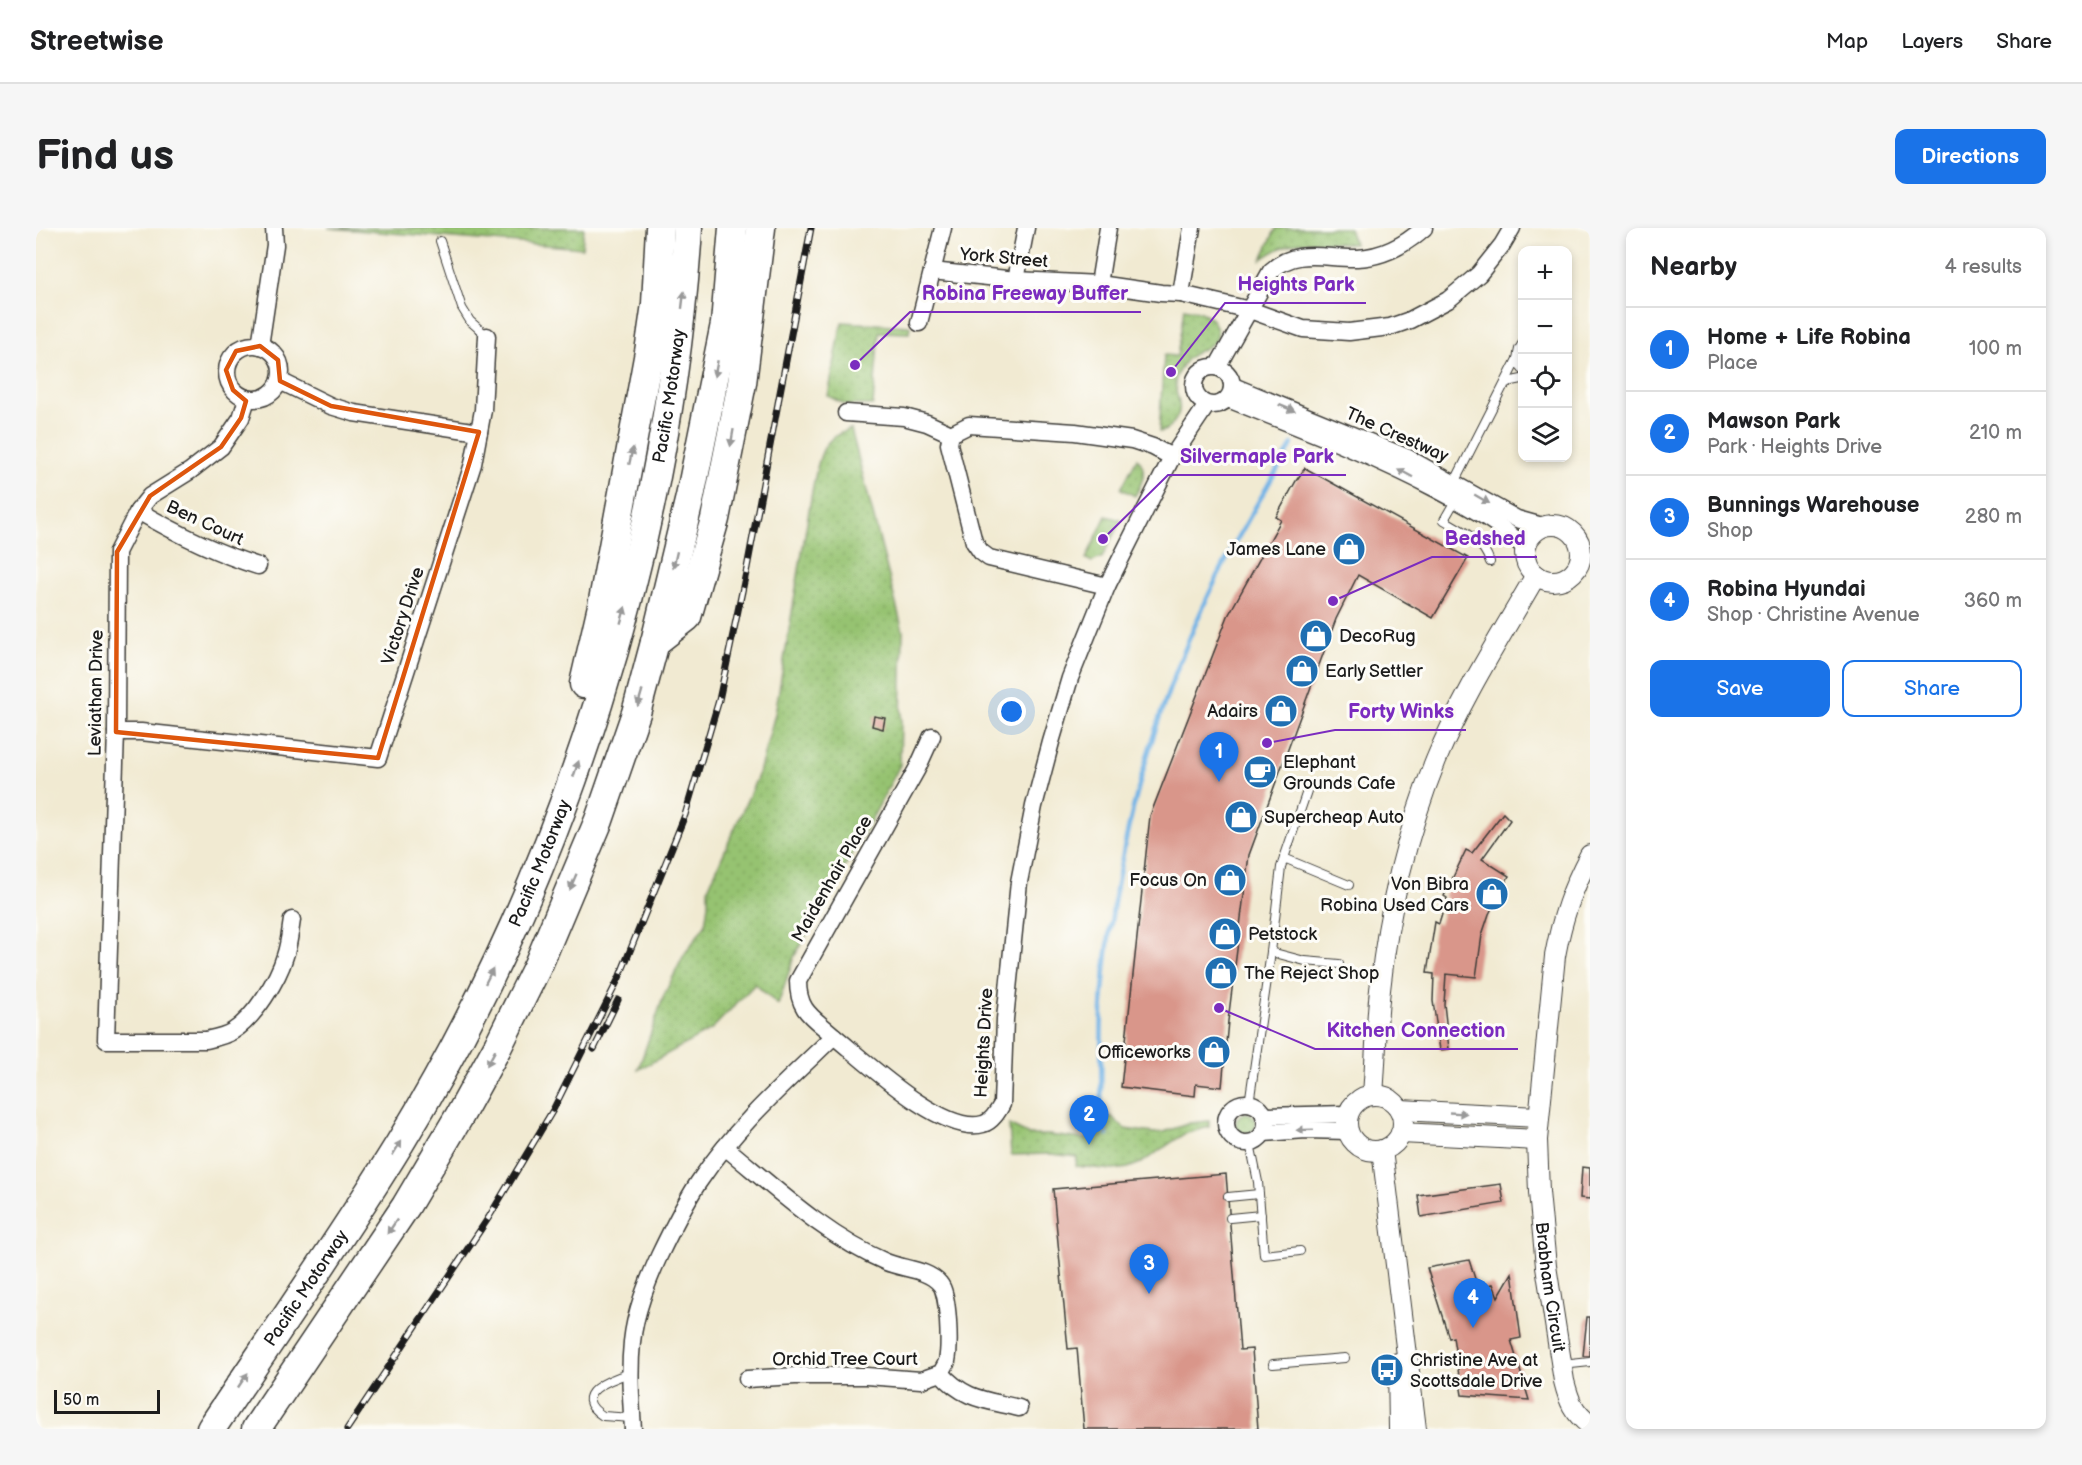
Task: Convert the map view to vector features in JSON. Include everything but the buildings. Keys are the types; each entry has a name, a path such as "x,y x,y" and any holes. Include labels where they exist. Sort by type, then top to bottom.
{"highway":[{"path":"588,732 583,690 602,606 649,351 656,293 660,228"},
{"name":"Pacific Motorway","path":"211,1429 401,1141 450,1054 506,940 549,841 588,732 636,572 666,420 684,298 688,228"},
{"path":"256,1429 406,1206 498,1046 538,965 599,820 636,713 656,642 690,497 725,324 732,228"},
{"path":"656,642 687,617 716,519 742,383 761,228"}],"street":[{"path":"260,346 274,244 274,228"},
{"path":"919,323 943,228"},
{"path":"1016,280 1026,228"},
{"path":"1099,284 1107,228"},
{"path":"1181,294 1192,228"},
{"path":"1217,367 1271,271 1279,264 1290,258 1305,256 1357,258 1375,255 1396,248 1424,228"},
{"name":"York Street","path":"932,271 1016,280 1099,284 1181,294 1250,310 1303,329 1348,332 1389,327 1433,309 1463,289 1492,259 1512,228"},
{"path":"280,381 331,406 354,413 479,432 483,410 487,336"},
{"path":"251,345 260,346 272,352 278,360 281,371 280,381 273,392 265,397 247,399 233,390 227,380 226,370 230,358 236,351 251,345"},
{"path":"1217,367 1228,374 1230,392 1215,406 1207,405 1197,397 1194,384 1196,378 1205,369 1217,367"},
{"name":"The Crestway","path":"1230,392 1408,458 1455,491 1525,548"},
{"name":"Leviathan Drive","path":"247,399 241,418 221,447 190,471 150,496 138,511 117,552 116,732 106,1040 206,1040 233,1031 252,1012 275,980 285,958 292,920"},
{"name":"Heights Drive","path":"834,1036 912,1100 965,1125 985,1124 1002,1104 1009,963 1019,882 1034,806 1070,678 1107,586 1172,457 1207,405"},
{"path":"846,413 904,417 927,423 951,434"},
{"path":"951,434 969,425 1075,432 1132,441 1153,447 1172,457"},
{"name":"Victory Drive","path":"116,732 141,732 378,758 473,464 479,432"},
{"path":"951,434 949,444 974,542 981,552 999,561 1107,586"},
{"name":"The Crestway","path":"1455,491 1517,519 1542,526"},
{"name":"Ben Court","path":"138,511 238,560 258,566"},
{"path":"1561,525 1570,530 1583,532 1579,564 1572,574 1556,581 1545,580 1527,566 1525,548 1528,539 1542,526 1561,525"},
{"path":"1373,1094 1380,987 1392,913 1412,829 1436,761 1454,719 1536,575"},
{"name":"Maidenhair Place","path":"834,1036 804,1009 798,996 798,981 917,770 932,736"},
{"name":"Brabham Circuit","path":"1590,855 1566,906 1559,931 1537,1140 1546,1266 1561,1365 1568,1397 1578,1415 1590,1425"},
{"path":"634,1425 630,1373 637,1314 646,1284 677,1218 699,1182 741,1128 834,1036"},
{"path":"1373,1094 1391,1100 1400,1110 1403,1122 1401,1133 1394,1144 1382,1150 1371,1151 1361,1147 1353,1140 1348,1122 1358,1100 1373,1094"},
{"path":"1257,1138 1266,1122 1261,1110 1249,1104 1242,1104 1231,1110 1226,1122 1229,1134 1233,1139 1244,1143 1257,1138 1348,1122"},
{"path":"1400,1110 1539,1117"},
{"path":"1264,1116 1348,1122"},
{"path":"1401,1133 1537,1140"},
{"name":"Orchid Tree Court","path":"725,1147 826,1228 886,1262 925,1274 939,1282 945,1290 947,1362 941,1373 921,1380 866,1376 747,1379"},
{"path":"1382,1150 1416,1429"},
{"path":"1398,1288 1398,1429"},
{"name":"Orchid Tree Court","path":"941,1373 952,1386 964,1394 1019,1408"}],"lane":[{"path":"440,241 462,308 470,321 487,336"},
{"path":"1490,562 1487,551 1476,539 1444,520 1518,354"},
{"path":"1502,388 1518,380"},
{"path":"1249,1104 1281,867 1307,792"},
{"path":"1284,858 1349,885"},
{"path":"1271,952 1305,961 1340,964"},
{"path":"1257,1138 1264,1255 1300,1251"},
{"path":"1228,1197 1259,1194"},
{"path":"1230,1218 1261,1215"},
{"path":"1273,1364 1345,1358"},
{"path":"1561,1365 1590,1362"},
{"path":"630,1373 598,1386 592,1393 591,1406 603,1416 634,1425"}],"highlighted area":[{"path":"260,346 278,360 280,381 331,406 479,432 378,758 116,732 117,552 150,496 221,447 241,418 246,401 233,390 226,370 236,351"}],"green space":[{"path":"328,228 584,228 582,248"},
{"path":"1276,228 1349,228 1354,244 1296,243 1274,251 1262,259"},
{"path":"1184,308 1206,314 1215,324 1217,336 1212,344 1184,362 1175,384 1179,405 1178,416 1169,428 1159,432 1164,355 1177,356"},
{"path":"842,322 910,326 909,333 879,332 873,405 846,405 828,396"},
{"path":"851,429 903,631 900,765 794,957 778,1005 755,984 711,1030 638,1070 664,995 684,955 705,925 708,889 759,773 775,714 817,466 827,444 840,433"},
{"path":"1137,458 1143,467 1143,472 1142,481 1135,496 1121,489"},
{"path":"1106,516 1121,520 1102,558 1092,562 1086,559"},
{"path":"1246,1113 1253,1116 1256,1123 1253,1130 1246,1133 1239,1130 1236,1123 1239,1116"},
{"path":"1111,1116 1125,1129 1154,1133 1190,1123 1209,1121 1209,1127 1184,1134 1141,1163 1128,1168 1113,1170 1076,1166 1077,1157 1051,1154 1011,1155 1009,1125 1029,1135 1084,1139 1092,1138 1099,1127"}],"waterway":[{"path":"1107,1135 1101,1118 1103,991 1116,888 1139,786 1170,686 1211,590 1292,444"}],"railway":[{"path":"347,1429 489,1217 553,1110 619,978 685,815 719,700 747,568 811,228"},
{"path":"594,1049 618,1000"}],"place":[{"name":"Robina Freeway Buffer","path":"855,365"},
{"name":"Heights Park","path":"1171,372"},
{"name":"Silvermaple Park","path":"1103,539"},
{"name":"James Lane","path":"1349,549"},
{"name":"Bedshed","path":"1333,601"},
{"name":"DecoRug","path":"1316,636"},
{"name":"Early Settler","path":"1302,671"},
{"name":"Adairs","path":"1281,711"},
{"name":"Forty Winks","path":"1267,743"},
{"name":"Elephant Grounds Cafe","path":"1260,772"},
{"name":"Home + Life Robina","path":"1219,782"},
{"name":"Supercheap Auto","path":"1241,817"},
{"name":"Focus On","path":"1230,880"},
{"name":"Von Bibra Robina Used Cars","path":"1492,894"},
{"name":"Petstock","path":"1225,934"},
{"name":"The Reject Shop","path":"1221,973"},
{"name":"Kitchen Connection","path":"1219,1008"},
{"name":"Officeworks","path":"1214,1052"},
{"name":"Mawson Park","path":"1089,1145"},
{"name":"Bunnings Warehouse","path":"1149,1294"},
{"name":"Robina Hyundai","path":"1473,1328"},
{"name":"Christine Ave at Scottsdale Drive","path":"1387,1370"}]}
